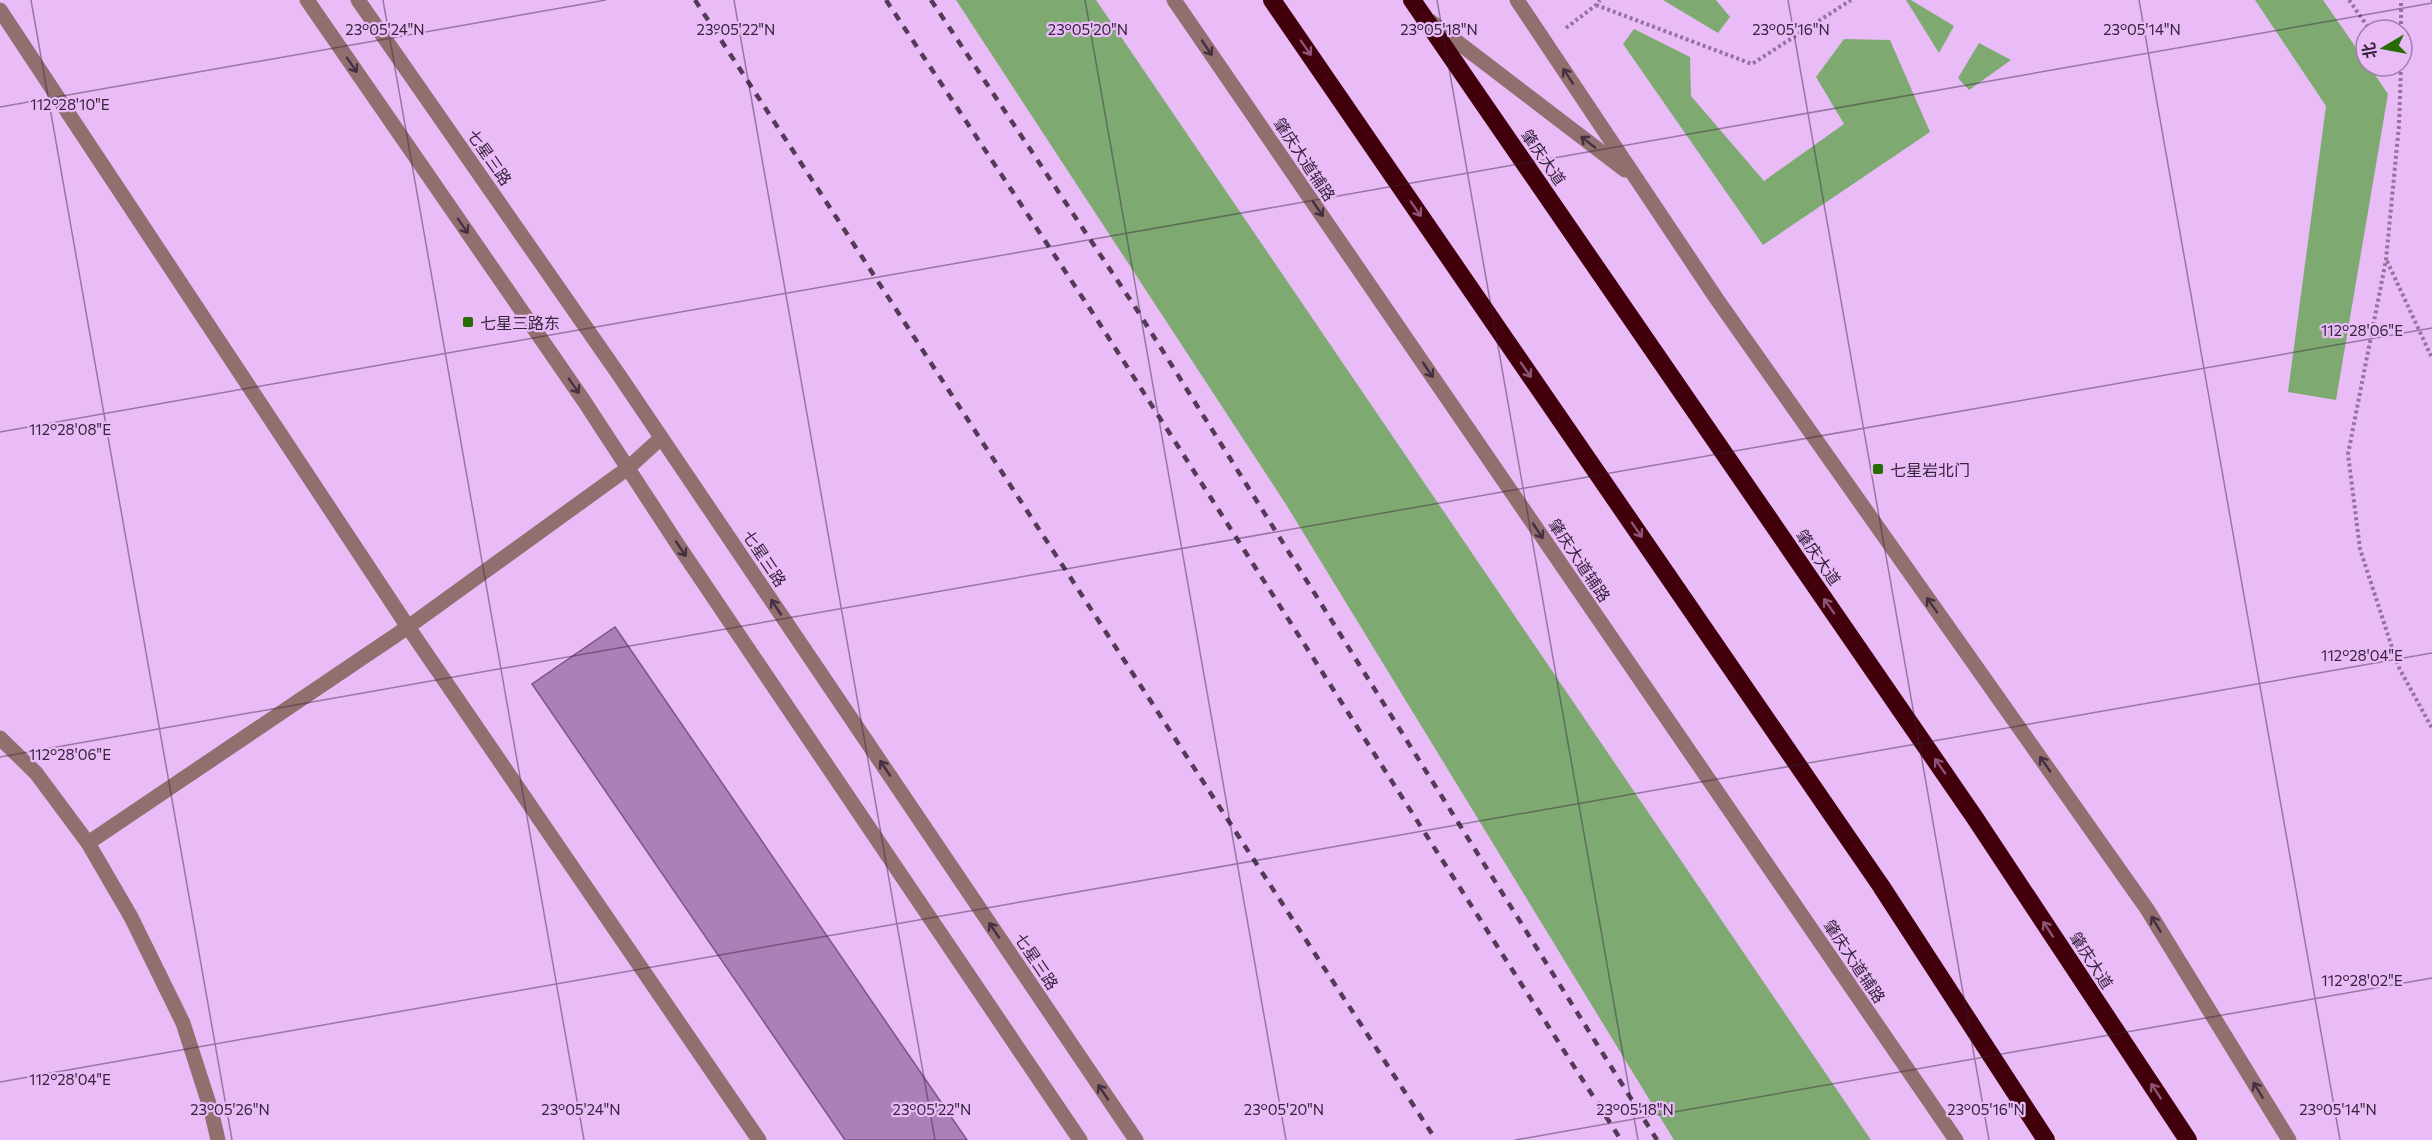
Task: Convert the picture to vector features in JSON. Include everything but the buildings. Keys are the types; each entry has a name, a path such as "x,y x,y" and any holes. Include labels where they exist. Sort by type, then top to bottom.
{"highway":[{"path":"1272,0 1881,886 2046,1140"},
{"name":"肇庆大道","path":"1412,0 1975,818 2188,1140"}],"street":[{"path":"307,0 584,401 1080,1140"},
{"name":"七星三路","path":"358,0 661,438 1136,1140"},
{"name":"肇庆大道辅路","path":"1174,0 1956,1140"},
{"path":"1517,0 1723,308 2147,909 2289,1140"},
{"path":"0,9 408,627 759,1140"},
{"path":"1423,15 1634,178"},
{"path":"88,843 408,627 628,468 661,438"},
{"path":"0,738 36,773 88,843 130,917 183,1023 211,1110 218,1140"}],"path":[{"path":"1546,43 1600,0"},
{"path":"1596,5 1752,64 1851,0"},
{"path":"2349,0 2362,18"},
{"path":"2401,0 2401,18"},
{"path":"2401,78 2399,125 2386,260 2348,454 2360,549 2398,666 2432,728"},
{"path":"2386,260 2432,358"}],"green space":[{"path":"956,0 1096,0 1871,1140 1674,1140 1287,506"},
{"path":"1663,0 1716,0 1730,17 1718,33"},
{"path":"1906,0 1911,0 1954,26 1939,53"},
{"path":"2255,0 2323,0 2354,45 2354,78 2377,78 2388,94 2336,400 2288,392 2326,106"},
{"path":"1634,29 1690,57 1691,96 1764,181 1844,124 1816,77 1844,39 1890,40 1930,132 1763,245 1623,44"},
{"path":"1979,43 2011,60 1969,90 1958,78"}],"railway":[{"path":"695,0 1436,1140"},
{"path":"886,0 1096,318 1621,1140"},
{"path":"931,0 1139,313 1657,1140"}],"place":[{"name":"七星三路东","path":"468,322"},
{"name":"七星岩北门","path":"1878,469"}]}
